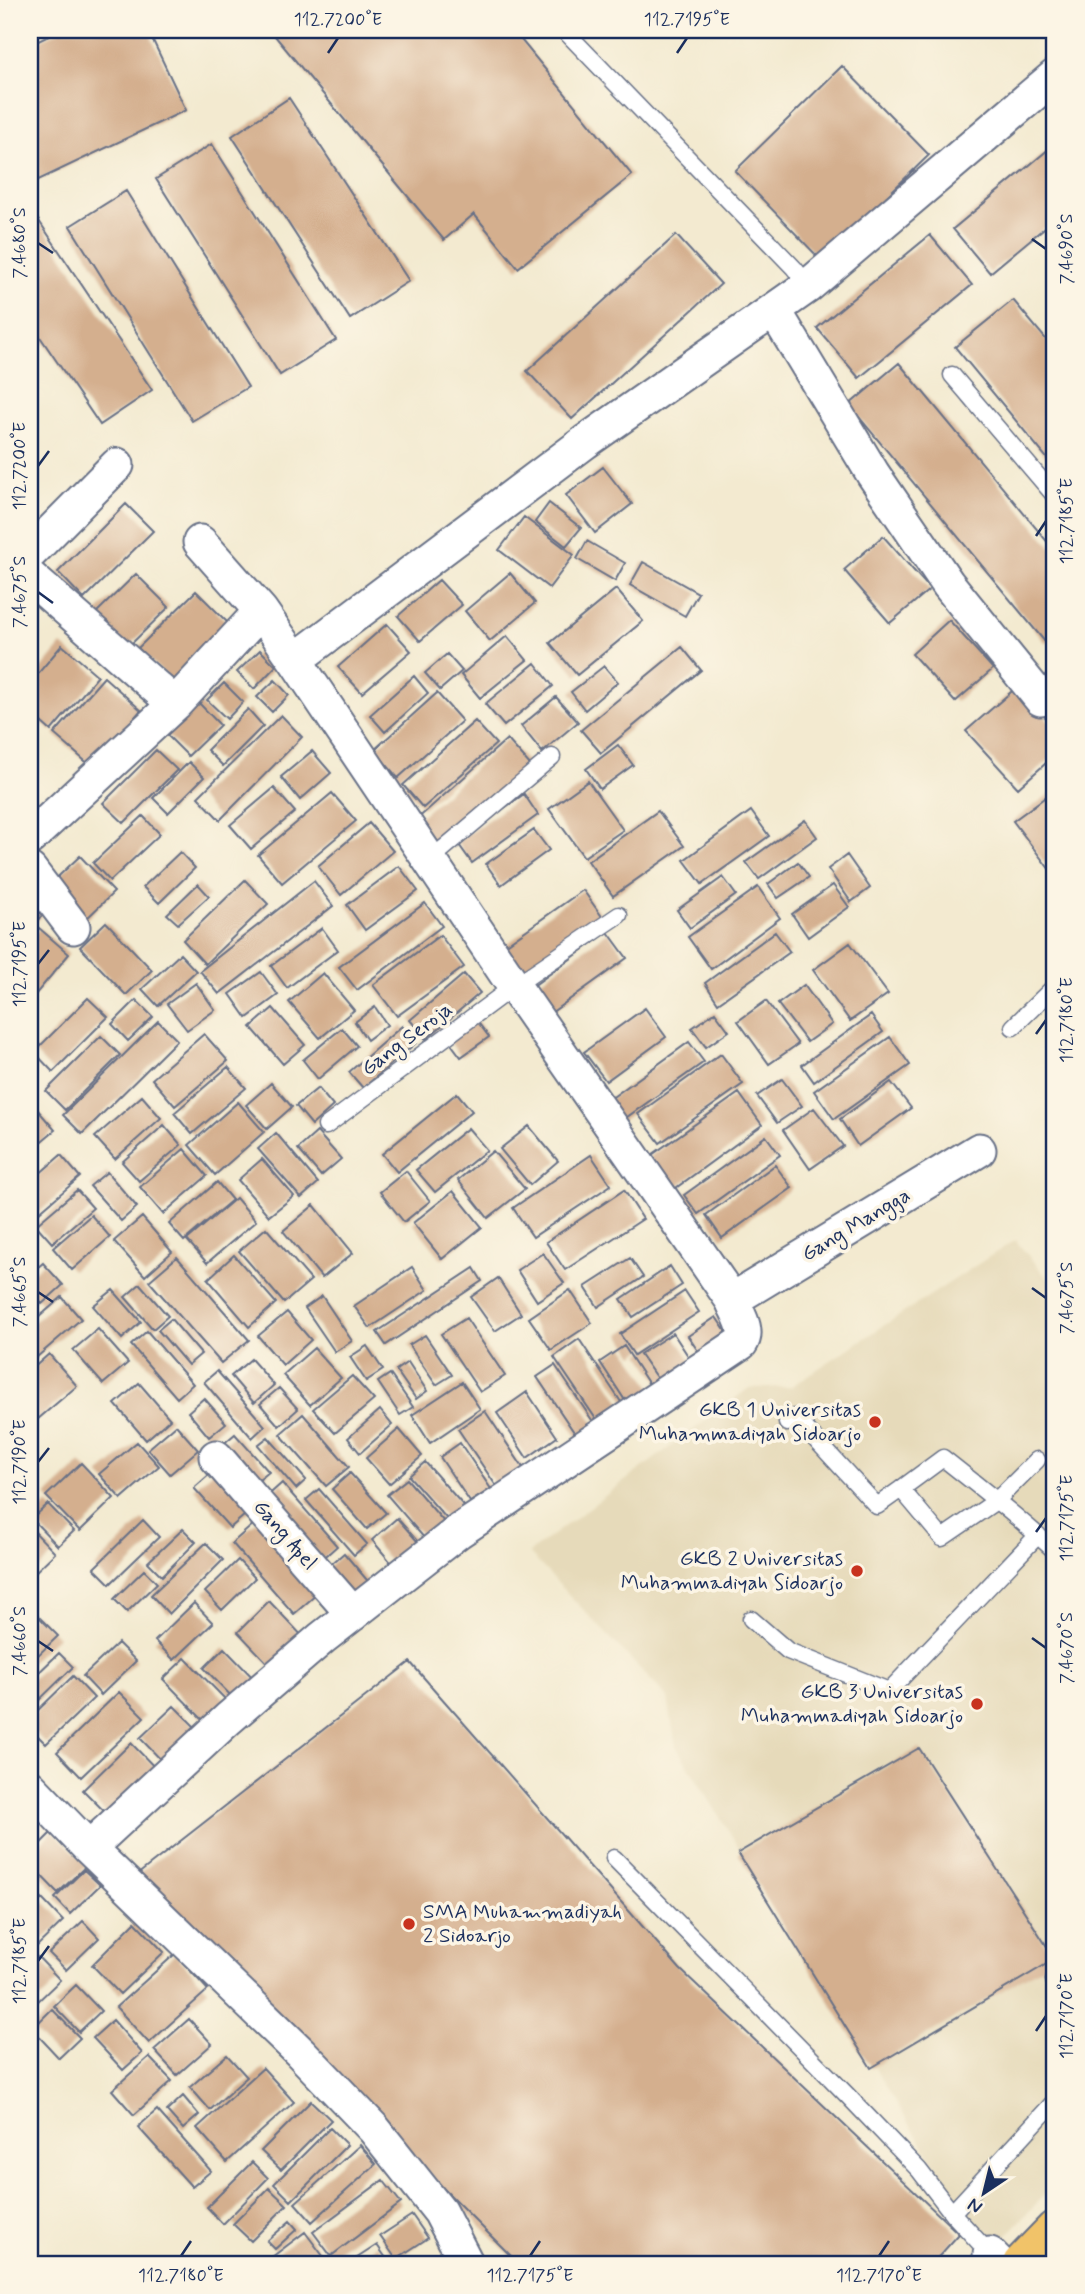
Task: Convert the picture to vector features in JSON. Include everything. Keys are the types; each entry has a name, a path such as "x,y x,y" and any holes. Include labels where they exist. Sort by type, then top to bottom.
{"highway":[{"path":"1004,2261 1055,2230"}],"street":[{"path":"295,660 585,443 808,286 1055,76"},
{"path":"774,310 873,474 948,584 1041,699"},
{"path":"30,553 117,465"},
{"path":"89,1848 228,1719 322,1638 459,1531 741,1343 745,1331 732,1300 514,986 295,660 261,611 200,542"},
{"path":"30,577 176,704"},
{"path":"30,838 176,704 261,611"},
{"path":"30,870 73,928"},
{"name":"Gang Mangga","path":"732,1300 979,1150"},
{"name":"Gang Apel","path":"216,1457 354,1614"},
{"path":"30,1787 89,1848 300,2052 374,2129 440,2212 467,2264"}],"lane":[{"path":"564,30 794,268 808,286"},
{"path":"1051,30 1055,36"},
{"path":"952,375 1055,496"},
{"path":"431,859 552,757"},
{"name":"Gang Seroja","path":"326,1126 514,986 619,915"},
{"path":"1013,1027 1055,986"},
{"path":"787,1423 795,1417 877,1506 943,1458 1055,1551"},
{"path":"901,1489 942,1538 996,1500 1037,1460"},
{"path":"751,1619 789,1651 889,1691 1038,1535"},
{"path":"614,1858 919,2170 952,2213 1004,2261"},
{"path":"952,2213 1055,2101"}],"shaded area":[{"path":"1015,1240 1055,1287 1055,2183 990,2254 676,1746 668,1698 529,1553 749,1388 790,1387"}],"building":[{"path":"61,30 148,30 186,110 30,184 30,45"},
{"path":"270,30 513,30 632,175 518,268 474,214 444,240"},
{"path":"842,66 929,155 821,260 735,171"},
{"path":"289,98 409,281 350,319 232,136"},
{"path":"212,144 336,340 280,375 156,179"},
{"path":"1055,144 1055,219 990,273 953,229"},
{"path":"126,191 248,387 192,421 70,226"},
{"path":"37,218 152,390 100,425 30,322 30,223"},
{"path":"676,235 721,284 572,419 527,371"},
{"path":"930,235 972,285 859,378 817,328"},
{"path":"1013,300 1055,350 1055,468 955,347"},
{"path":"899,363 1055,551 1055,635 1046,643 849,405"},
{"path":"603,467 632,504 595,533 566,495"},
{"path":"549,503 581,528 566,546 535,522"},
{"path":"126,504 153,531 84,599 58,572"},
{"path":"524,517 574,555 549,588 499,550"},
{"path":"883,536 930,589 890,623 844,570"},
{"path":"587,541 625,563 615,581 577,559"},
{"path":"643,562 698,593 685,616 630,585"},
{"path":"510,573 535,603 490,641 465,611"},
{"path":"136,574 169,607 128,647 95,614"},
{"path":"439,580 462,605 420,641 398,616"},
{"path":"616,589 643,621 577,675 550,643"},
{"path":"196,591 230,625 172,682 138,648"},
{"path":"949,620 993,669 955,702 912,654"},
{"path":"387,624 411,651 362,693 338,667"},
{"path":"507,636 527,660 480,698 461,675"},
{"path":"62,645 98,676 51,731 30,712 30,683"},
{"path":"682,647 701,670 601,753 581,730"},
{"path":"260,650 276,666 254,689 237,672"},
{"path":"447,654 462,671 440,690 425,673"},
{"path":"535,663 553,686 504,726 485,704"},
{"path":"604,666 618,682 585,710 571,692"},
{"path":"414,676 428,693 385,732 370,715"},
{"path":"104,677 141,710 92,767 54,734"},
{"path":"275,680 289,695 272,712 257,697"},
{"path":"224,683 243,702 227,719 207,700"},
{"path":"1018,686 1055,728 1055,755 1018,788 966,731"},
{"path":"437,693 462,721 398,778 374,750"},
{"path":"556,697 578,722 542,752 521,726"},
{"path":"198,702 220,725 188,756 166,734"},
{"path":"248,709 263,726 223,766 207,750"},
{"path":"281,715 302,737 220,820 198,797"},
{"path":"475,721 496,744 423,808 403,785"},
{"path":"507,739 531,766 439,848 415,821"},
{"path":"618,745 633,765 600,789 586,769"},
{"path":"156,750 177,770 124,823 103,803"},
{"path":"312,751 331,773 300,800 281,777"},
{"path":"189,762 204,777 168,813 153,798"},
{"path":"588,781 623,830 584,857 549,809"},
{"path":"274,788 295,812 251,849 230,825"},
{"path":"1055,790 1055,865 1050,870 1013,821"},
{"path":"332,793 356,821 282,883 258,855"},
{"path":"524,794 538,815 472,863 457,842"},
{"path":"658,811 684,846 613,896 588,861"},
{"path":"751,811 769,836 702,884 684,860"},
{"path":"143,816 160,834 110,881 93,863"},
{"path":"805,820 817,837 759,879 746,862"},
{"path":"369,823 393,851 341,895 318,866"},
{"path":"534,830 549,850 501,885 486,864"},
{"path":"180,852 195,868 159,903 143,887"},
{"path":"847,855 870,888 851,902 828,869"},
{"path":"80,856 114,892 82,923 47,887"},
{"path":"798,862 809,877 778,898 768,884"},
{"path":"399,866 418,891 365,930 347,905"},
{"path":"723,877 736,895 690,928 677,910"},
{"path":"245,880 268,904 205,964 183,940"},
{"path":"314,881 333,906 219,994 200,971"},
{"path":"198,884 209,896 178,924 167,914"},
{"path":"833,885 849,907 808,937 792,914"},
{"path":"758,887 780,918 711,969 688,937"},
{"path":"583,890 603,918 522,977 501,948"},
{"path":"425,903 442,926 357,990 339,967"},
{"path":"30,905 42,915 30,930"},
{"path":"106,922 152,970 126,995 80,947"},
{"path":"39,928 69,954 30,1001 30,940"},
{"path":"322,928 338,950 287,988 271,966"},
{"path":"608,932 627,958 548,1015 529,989"},
{"path":"775,932 790,952 718,1003 705,983"},
{"path":"440,935 464,967 397,1016 373,985"},
{"path":"850,943 888,994 850,1021 813,970"},
{"path":"180,954 196,971 158,1006 142,989"},
{"path":"261,972 278,995 247,1018 230,994"},
{"path":"323,973 354,1010 320,1038 289,1002"},
{"path":"464,974 480,993 426,1039 410,1020"},
{"path":"196,983 215,1010 187,1030 167,1004"},
{"path":"804,985 832,1024 807,1042 778,1004"},
{"path":"88,998 108,1017 53,1072 34,1052"},
{"path":"136,1000 153,1017 128,1041 112,1024"},
{"path":"766,1001 798,1044 769,1064 738,1021"},
{"path":"375,1007 387,1025 367,1040 355,1022"},
{"path":"273,1008 305,1045 283,1064 251,1027"},
{"path":"645,1008 666,1037 606,1081 584,1052"},
{"path":"715,1012 729,1031 706,1047 692,1028"},
{"path":"871,1015 883,1032 814,1082 802,1065"},
{"path":"158,1021 177,1040 82,1134 63,1115"},
{"path":"477,1021 489,1037 461,1057 449,1041"},
{"path":"402,1026 416,1043 363,1088 349,1072"},
{"path":"342,1028 357,1046 318,1079 303,1060"},
{"path":"204,1034 228,1061 175,1106 152,1079"},
{"path":"101,1036 120,1055 65,1110 46,1091"},
{"path":"890,1037 910,1065 834,1119 814,1091"},
{"path":"689,1042 704,1062 620,1122 606,1102"},
{"path":"721,1054 743,1084 660,1143 638,1114"},
{"path":"228,1067 246,1088 192,1134 174,1113"},
{"path":"782,1079 802,1106 777,1123 757,1096"},
{"path":"891,1082 911,1108 858,1146 840,1119"},
{"path":"271,1083 292,1107 267,1129 246,1105"},
{"path":"318,1088 333,1106 312,1125 296,1106"},
{"path":"457,1093 472,1111 397,1172 382,1154"},
{"path":"739,1093 762,1125 673,1190 649,1157"},
{"path":"142,1096 161,1118 115,1159 95,1137"},
{"path":"30,1101 55,1130 38,1144 30,1135"},
{"path":"238,1102 264,1132 215,1175 189,1145"},
{"path":"814,1108 843,1146 810,1169 783,1130"},
{"path":"164,1125 181,1145 139,1181 122,1162"},
{"path":"529,1126 558,1161 530,1185 500,1149"},
{"path":"468,1128 487,1150 435,1192 416,1170"},
{"path":"317,1132 341,1159 321,1176 298,1149"},
{"path":"276,1133 318,1183 301,1198 258,1149"},
{"path":"766,1136 780,1155 698,1214 684,1195"},
{"path":"184,1149 207,1176 163,1214 140,1187"},
{"path":"493,1151 525,1189 488,1218 458,1180"},
{"path":"61,1155 80,1177 30,1220 30,1182"},
{"path":"591,1155 611,1185 533,1237 513,1208"},
{"path":"262,1159 294,1196 269,1216 238,1180"},
{"path":"775,1165 792,1188 722,1238 706,1215"},
{"path":"406,1171 430,1201 404,1222 380,1192"},
{"path":"107,1172 137,1207 121,1221 90,1186"},
{"path":"217,1182 232,1200 184,1241 169,1224"},
{"path":"77,1190 93,1208 52,1243 36,1225"},
{"path":"624,1190 643,1219 565,1270 546,1242"},
{"path":"453,1191 482,1227 442,1259 413,1223"},
{"path":"236,1198 256,1221 207,1263 187,1240"},
{"path":"314,1205 353,1253 322,1278 283,1231"},
{"path":"91,1215 110,1237 72,1270 53,1248"},
{"path":"142,1217 172,1252 145,1276 114,1241"},
{"path":"266,1228 311,1280 284,1303 239,1251"},
{"path":"543,1253 564,1283 537,1301 517,1270"},
{"path":"234,1255 276,1303 249,1327 208,1279"},
{"path":"177,1257 249,1340 221,1363 149,1281"},
{"path":"630,1258 643,1277 598,1307 585,1287"},
{"path":"43,1263 63,1285 42,1304 30,1290 30,1274"},
{"path":"670,1266 682,1285 633,1317 621,1299"},
{"path":"412,1267 427,1290 370,1328 354,1306"},
{"path":"474,1268 482,1281 386,1345 377,1332"},
{"path":"498,1278 521,1314 495,1331 471,1297"},
{"path":"140,1284 168,1316 153,1329 125,1297"},
{"path":"113,1290 141,1322 122,1339 93,1306"},
{"path":"570,1290 592,1323 551,1350 529,1318"},
{"path":"685,1291 699,1312 634,1355 620,1334"},
{"path":"322,1296 352,1341 335,1352 305,1308"},
{"path":"62,1297 81,1319 30,1363 30,1325"},
{"path":"287,1312 311,1340 283,1365 258,1336"},
{"path":"716,1317 730,1338 702,1357 688,1336"},
{"path":"466,1318 505,1376 480,1392 441,1334"},
{"path":"171,1319 201,1354 188,1365 158,1330"},
{"path":"98,1329 128,1363 103,1384 73,1350"},
{"path":"147,1331 193,1384 177,1398 131,1345"},
{"path":"673,1333 696,1368 665,1390 640,1354"},
{"path":"425,1335 452,1375 436,1385 409,1345"},
{"path":"579,1339 623,1405 598,1422 554,1357"},
{"path":"367,1346 383,1370 366,1381 350,1357"},
{"path":"624,1346 654,1392 630,1408 600,1362"},
{"path":"314,1348 341,1378 310,1405 283,1375"},
{"path":"49,1354 77,1386 38,1419 30,1409 30,1371"},
{"path":"251,1359 274,1385 254,1403 231,1376"},
{"path":"408,1362 427,1391 416,1399 396,1370"},
{"path":"555,1365 596,1426 578,1438 537,1377"},
{"path":"217,1371 265,1426 252,1438 204,1382"},
{"path":"390,1374 413,1407 400,1415 378,1382"},
{"path":"352,1376 374,1400 335,1433 313,1409"},
{"path":"462,1382 480,1409 430,1443 412,1415"},
{"path":"139,1383 170,1419 146,1440 115,1404"},
{"path":"279,1388 298,1409 279,1426 260,1404"},
{"path":"527,1392 557,1437 527,1458 497,1413"},
{"path":"204,1398 226,1423 209,1437 188,1412"},
{"path":"380,1410 392,1425 360,1453 348,1438"},
{"path":"485,1411 530,1478 503,1496 458,1429"},
{"path":"303,1414 349,1467 326,1486 280,1434"},
{"path":"176,1425 198,1450 170,1474 148,1449"},
{"path":"399,1429 422,1456 389,1484 366,1458"},
{"path":"235,1434 269,1472 249,1488 216,1450"},
{"path":"268,1437 306,1480 296,1489 258,1445"},
{"path":"137,1442 159,1466 121,1499 99,1474"},
{"path":"460,1443 491,1489 470,1502 440,1457"},
{"path":"425,1462 470,1513 454,1527 409,1476"},
{"path":"81,1463 114,1498 80,1531 46,1496"},
{"path":"218,1467 253,1508 230,1528 194,1488"},
{"path":"350,1473 386,1513 367,1529 332,1489"},
{"path":"407,1479 451,1530 432,1547 387,1495"},
{"path":"282,1483 337,1546 318,1563 263,1500"},
{"path":"319,1489 367,1544 354,1555 306,1500"},
{"path":"48,1504 74,1531 58,1546 32,1519"},
{"path":"263,1516 325,1587 294,1614 232,1543"},
{"path":"397,1518 425,1550 399,1572 372,1540"},
{"path":"143,1520 159,1537 110,1584 94,1568"},
{"path":"30,1527 55,1553 30,1577"},
{"path":"183,1529 196,1542 162,1576 148,1562"},
{"path":"206,1543 223,1560 169,1614 151,1595"},
{"path":"344,1553 372,1586 351,1605 322,1572"},
{"path":"238,1560 255,1578 222,1610 205,1592"},
{"path":"144,1570 157,1583 127,1612 114,1599"},
{"path":"269,1601 307,1641 276,1672 238,1632"},
{"path":"194,1603 213,1623 174,1660 155,1641"},
{"path":"36,1614 58,1636 30,1663 30,1620"},
{"path":"118,1643 136,1661 101,1695 83,1676"},
{"path":"224,1648 259,1684 238,1703 204,1668"},
{"path":"59,1653 73,1667 30,1709 30,1681"},
{"path":"185,1658 227,1701 205,1722 163,1679"},
{"name":"SMA Muhammadiyah 2 Sidoarjo","path":"410,1662 680,1969 959,2234 932,2264 519,2264 133,1878"},
{"path":"73,1676 94,1698 46,1744 30,1728 30,1718"},
{"path":"119,1692 144,1717 81,1777 57,1752"},
{"path":"174,1706 200,1732 166,1765 140,1738"},
{"path":"131,1743 162,1775 114,1821 83,1790"},
{"path":"919,1748 1055,1959 871,2068 738,1853"},
{"path":"53,1831 87,1865 58,1893 30,1864 30,1854"},
{"path":"84,1870 100,1885 70,1914 55,1898"},
{"path":"42,1899 63,1921 30,1953 30,1911"},
{"path":"83,1921 99,1938 66,1970 49,1953"},
{"path":"135,1922 164,1952 120,1994 92,1965"},
{"path":"175,1954 208,1990 149,2043 116,2007"},
{"path":"38,1957 60,1980 30,2009 30,1965"},
{"path":"76,1985 101,2011 79,2032 54,2006"},
{"path":"52,2009 80,2038 59,2058 32,2029"},
{"path":"189,2019 212,2044 177,2075 154,2050"},
{"path":"113,2020 142,2053 123,2070 93,2038"},
{"path":"227,2055 247,2077 210,2110 190,2087"},
{"path":"149,2057 172,2081 134,2115 112,2090"},
{"path":"263,2068 294,2102 227,2162 197,2128"},
{"path":"183,2096 199,2115 183,2129 167,2111"},
{"path":"311,2101 331,2120 281,2170 261,2151"},
{"path":"157,2110 211,2171 192,2187 138,2127"},
{"path":"330,2128 347,2145 291,2201 274,2184"},
{"path":"360,2145 376,2164 312,2222 295,2203"},
{"path":"252,2162 268,2178 223,2224 207,2207"},
{"path":"383,2180 401,2203 331,2256 313,2232"},
{"path":"269,2188 287,2205 251,2241 233,2224"},
{"path":"412,2215 428,2238 396,2259 380,2236"},
{"path":"290,2221 297,2229 275,2249 267,2241"},
{"path":"305,2232 329,2264 264,2263"},
{"path":"377,2245 390,2264 348,2264"}],"place":[{"name":"GKB 1 Universitas Muhammadiyah Sidoarjo","path":"875,1422"},
{"name":"GKB 2 Universitas Muhammadiyah Sidoarjo","path":"857,1571"},
{"name":"GKB 3 Universitas Muhammadiyah Sidoarjo","path":"977,1704"},
{"name":"SMA Muhammadiyah 2 Sidoarjo","path":"409,1924"}]}
